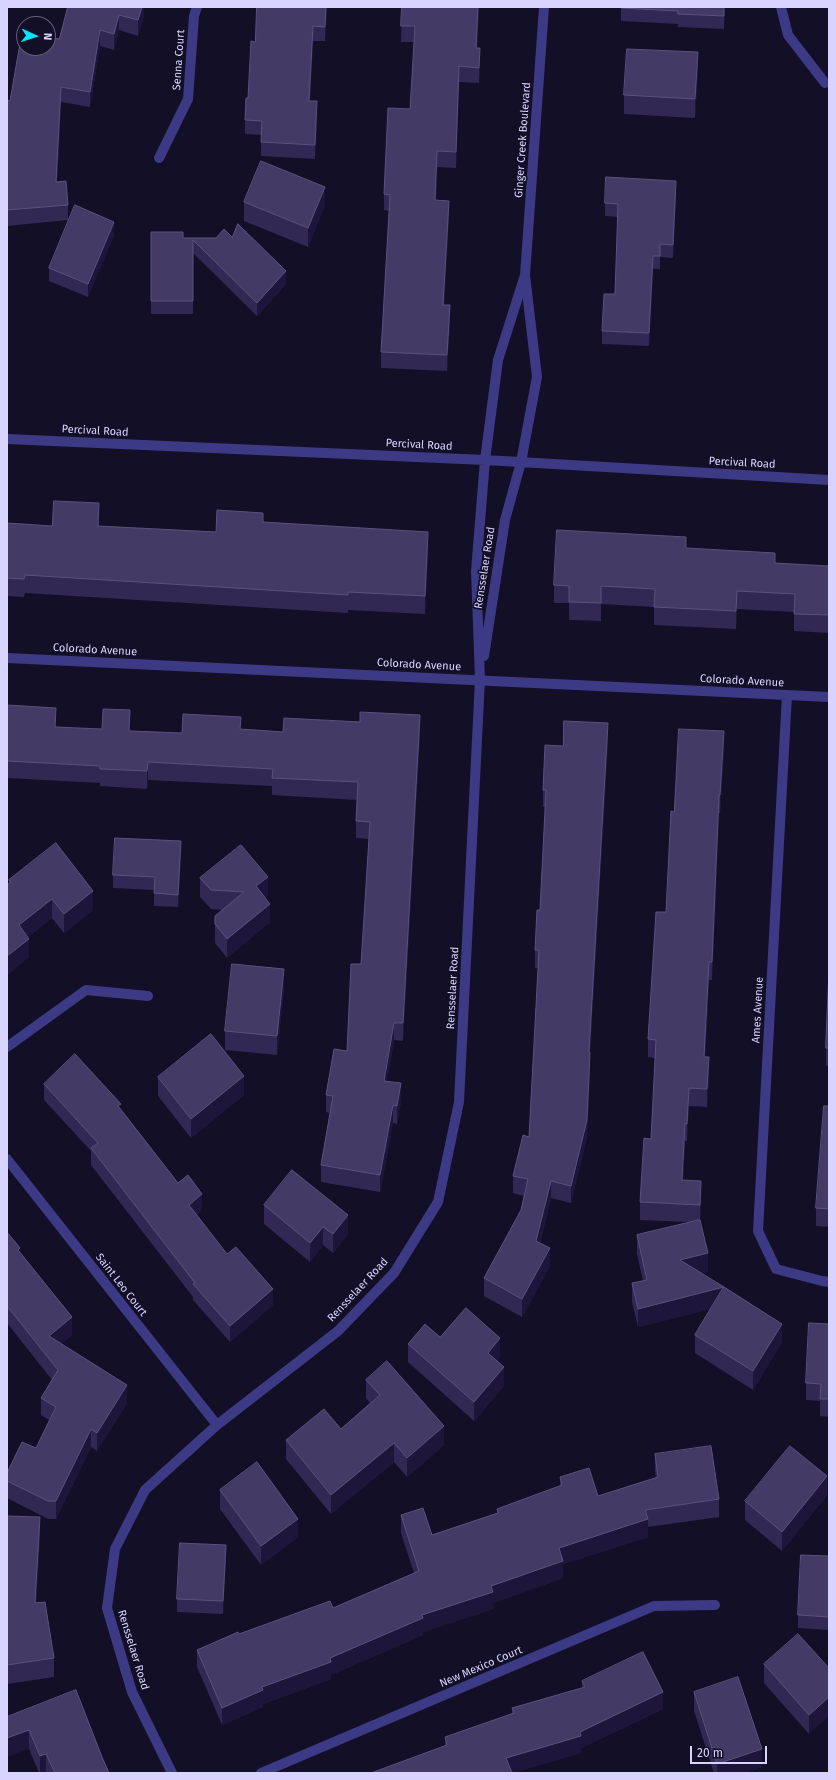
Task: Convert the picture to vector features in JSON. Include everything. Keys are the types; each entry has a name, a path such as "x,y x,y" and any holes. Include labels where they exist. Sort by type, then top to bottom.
{"street":[{"name":"Senna Court","path":"159,158 188,99 194,16 197,7"},
{"name":"Ginger Creek Boulevard","path":"521,462 537,378 525,275 544,7"},
{"path":"781,7 788,35 825,83"},
{"name":"Ginger Creek Boulevard","path":"485,460 498,360 525,275"},
{"name":"Percival Road","path":"7,439 485,460 829,480"},
{"name":"Rensselaer Road","path":"172,1773 132,1692 107,1608 115,1549 145,1490 217,1425 338,1330 394,1273 438,1202 459,1102 480,679 476,571 485,460"},
{"name":"Rensselaer Road","path":"480,679 505,520 521,462"},
{"name":"Colorado Avenue","path":"7,658 480,679 829,697"},
{"name":"Ames Avenue","path":"787,695 758,1231 776,1269 829,1282"},
{"path":"7,1047 86,990 148,996"},
{"name":"Saint Leo Court","path":"7,1159 217,1425"},
{"name":"New Mexico Court","path":"261,1773 654,1606 715,1605"}],"building":[{"path":"68,7 142,7 138,20 119,15 114,34 100,30 90,92 61,87 56,182 66,181 68,205 7,210 7,100 10,101 18,56 56,56 56,38 59,39"},
{"path":"257,7 326,7 325,27 313,26 309,101 317,101 315,145 261,142 262,121 245,120 246,98 248,98 251,41 255,42"},
{"path":"402,7 478,7 476,48 480,48 479,68 459,66 456,152 437,151 435,200 449,201 443,305 450,305 447,355 381,352 390,195 384,194 388,108 410,109 415,26 401,26"},
{"path":"621,7 724,7 724,16 678,14 678,11"},
{"path":"627,49 698,52 695,99 624,95"},
{"path":"261,161 325,187 308,228 244,202"},
{"path":"606,177 676,181 673,245 660,244 660,256 653,256 649,333 602,331 604,294 615,294 618,204 605,203"},
{"path":"75,205 114,222 88,284 49,268"},
{"path":"238,224 286,271 257,303 193,240 193,301 151,301 151,232 183,232 183,238 216,238 224,229 232,237"},
{"path":"54,501 99,503 98,526 216,532 217,510 263,513 263,522 428,532 425,596 348,592 348,595 25,575 24,579 7,578 7,523 52,526"},
{"path":"557,530 686,537 686,548 775,553 775,563 829,566 829,615 794,614 795,594 737,591 736,611 654,607 655,589 601,586 601,603 569,602 569,586 554,585"},
{"path":"7,705 56,708 55,727 102,729 103,709 130,710 129,731 182,733 183,714 241,717 240,729 283,732 284,718 360,722 360,712 420,715 403,1023 394,1023 384,1081 401,1083 397,1106 393,1105 380,1175 321,1165 333,1096 326,1095 334,1049 347,1051 351,964 361,964 370,822 356,821 358,782 272,778 273,769 148,762 147,771 100,769 100,766 7,761"},
{"path":"564,721 608,723 589,1052 587,1120 571,1186 551,1181 536,1241 550,1248 522,1299 484,1278 521,1210 528,1179 513,1176 523,1135 529,1137 539,950 535,950 537,910 540,910 546,790 543,790 545,745 563,746"},
{"path":"679,729 724,731 719,795 712,962 709,962 704,1057 709,1057 707,1089 689,1088 687,1124 685,1123 682,1180 701,1181 700,1205 640,1202 644,1138 651,1139 656,1040 648,1039 656,912 666,912 671,811 674,812"},
{"path":"115,838 181,841 178,895 154,893 155,877 113,875"},
{"path":"56,843 93,891 64,914 52,899 19,925 29,939 7,956 7,885 11,882 9,880"},
{"path":"241,845 268,877 256,886 270,904 227,939 215,924 215,916 244,892 211,890 200,878"},
{"path":"232,964 284,969 277,1036 225,1031"},
{"path":"829,970 829,1048 826,1048"},
{"path":"211,1034 244,1076 191,1119 158,1077"},
{"path":"75,1054 121,1104 118,1106 178,1183 188,1175 202,1194 189,1205 227,1254 236,1247 273,1289 230,1326 193,1284 195,1283 91,1148 98,1143 44,1084"},
{"path":"824,1106 829,1106 829,1209 816,1208"},
{"path":"292,1170 348,1215 333,1234 323,1227 310,1243 264,1205"},
{"path":"700,1220 708,1253 680,1260 724,1287 638,1309 632,1283 647,1280 637,1235"},
{"path":"7,1232 20,1248 18,1250 72,1317 49,1336 127,1385 97,1433 91,1429 56,1501 48,1501 7,1481 7,1473 22,1442 36,1448 56,1407 41,1398 58,1370 7,1306"},
{"path":"724,1287 782,1324 753,1371 695,1335"},
{"path":"466,1308 500,1338 488,1353 504,1367 474,1402 408,1344 425,1324 440,1337"},
{"path":"809,1323 829,1324 829,1399 820,1399 821,1384 806,1383"},
{"path":"387,1361 444,1426 407,1458 394,1443 331,1495 286,1440 324,1409 341,1429 380,1395 366,1380"},
{"path":"711,1446 719,1499 645,1510 648,1519 559,1548 563,1561 491,1586 493,1592 422,1615 423,1618 330,1658 331,1662 262,1687 263,1690 222,1708 197,1650 238,1632 239,1634 330,1601 333,1608 419,1571 401,1515 423,1508 432,1535 498,1513 497,1509 562,1485 560,1477 589,1468 598,1496 658,1477 655,1454"},
{"path":"790,1446 827,1476 782,1532 745,1501"},
{"path":"257,1462 298,1519 261,1546 220,1490"},
{"path":"7,1516 40,1517 35,1603 45,1602 54,1658 7,1665"},
{"path":"180,1543 226,1545 223,1601 177,1599"},
{"path":"801,1555 829,1556 829,1617 798,1615"},
{"path":"798,1634 829,1668 829,1697 809,1715 764,1664"},
{"path":"643,1652 663,1692 580,1732 581,1736 506,1758 512,1773 371,1773 447,1745 445,1737 514,1713 512,1708 585,1687 582,1681"},
{"path":"738,1677 762,1749 717,1764 694,1692"},
{"path":"76,1690 109,1773 55,1773 46,1754 40,1756 29,1730 7,1738 7,1717"}]}
